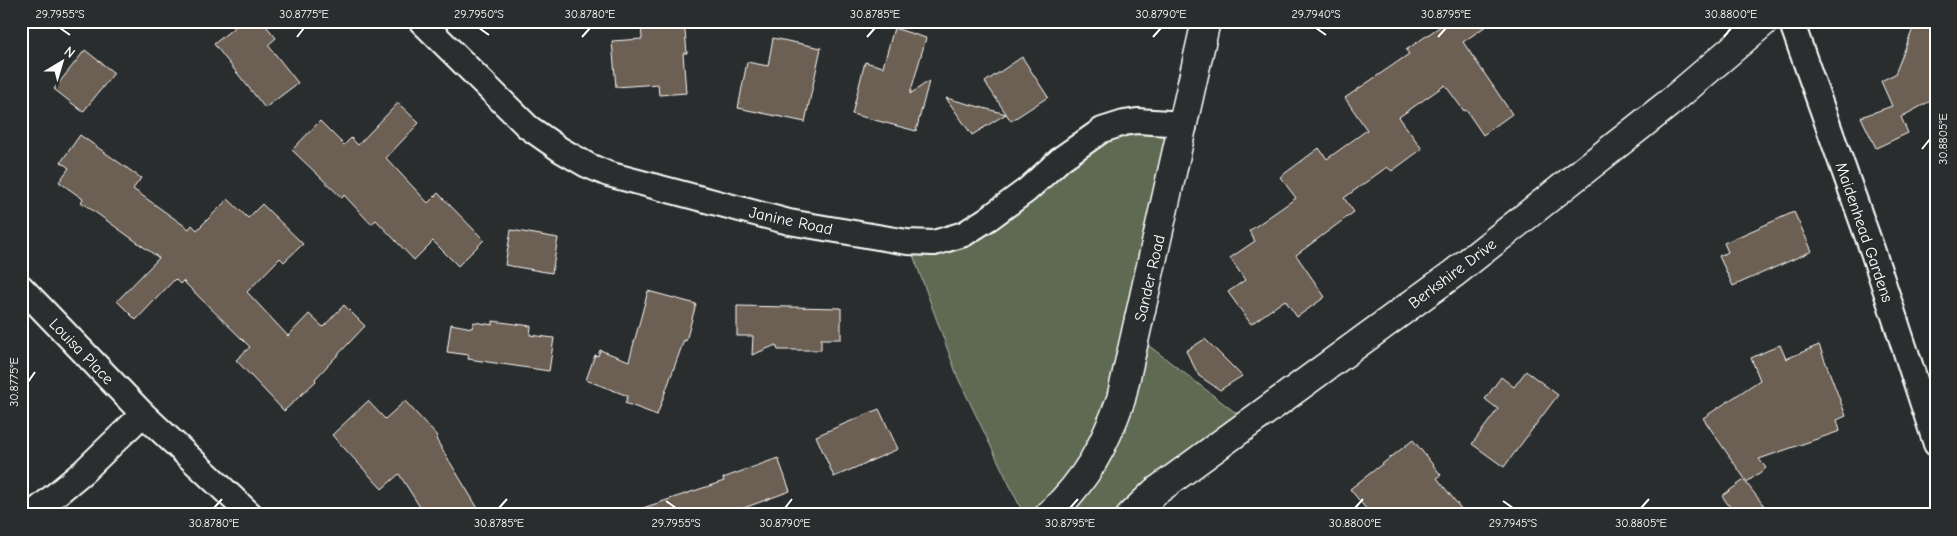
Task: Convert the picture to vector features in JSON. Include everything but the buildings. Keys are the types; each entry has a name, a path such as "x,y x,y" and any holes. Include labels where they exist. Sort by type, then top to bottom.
{"street":[{"name":"Janine Road","path":"421,21 528,127 586,165 608,174 789,222 907,242 934,243 964,234 1027,190 1062,158 1102,130 1137,121 1169,123 1184,127"},
{"name":"Sander Road","path":"1049,515 1071,494 1090,468 1103,446 1118,407 1184,127 1206,21"},
{"name":"Berkshire Drive","path":"1130,515 1155,492 1453,274 1668,104 1765,21"},
{"name":"Maidenhead Gardens","path":"1791,21 1873,252 1936,444"},
{"name":"Louisa Place","path":"21,287 143,414 251,515"},
{"path":"31,515 83,472 143,414"}],"green space":[{"path":"1183,127 1135,335 1249,423 1133,515 1024,515 958,378 909,244 935,244 1102,132"}]}
